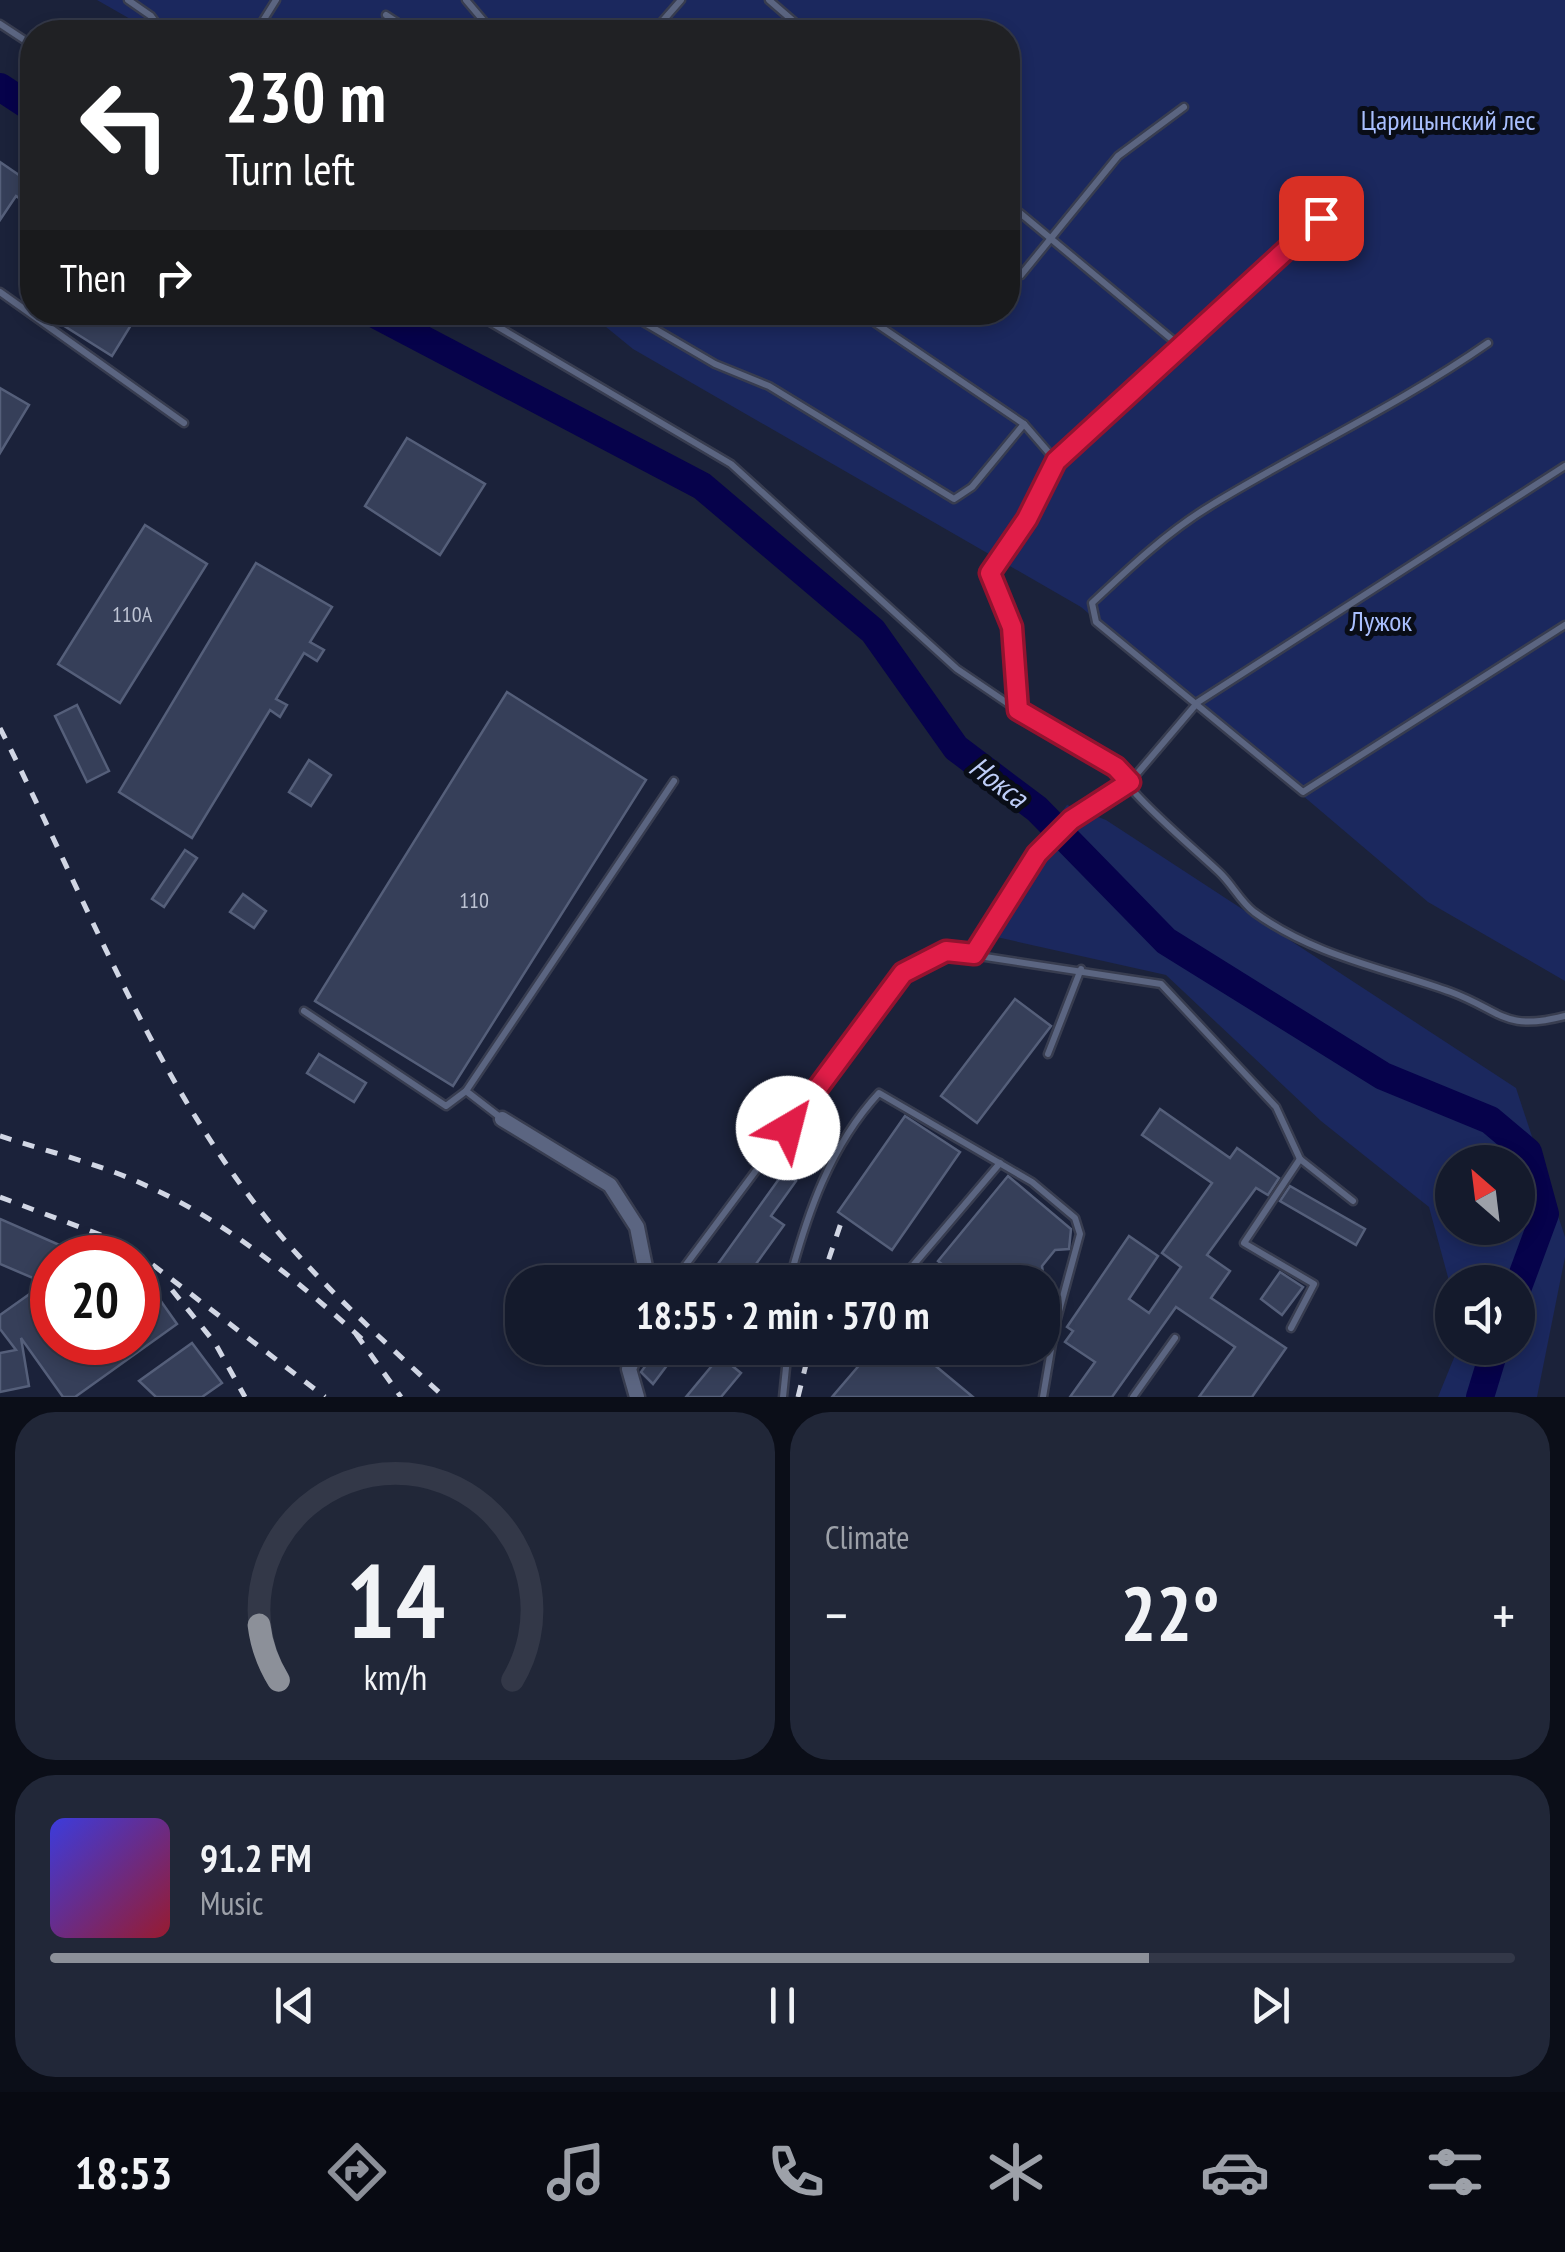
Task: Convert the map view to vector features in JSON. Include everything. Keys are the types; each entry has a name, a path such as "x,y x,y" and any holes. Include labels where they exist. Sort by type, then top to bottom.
{"street":[{"path":"502,1119 610,1185 637,1227 645,1265"},
{"path":"631,1365 637,1397"}],"lane":[{"path":"128,0 154,20"},
{"path":"466,0 483,20"},
{"path":"664,20 681,0"},
{"path":"770,0 792,20"},
{"path":"386,15 394,20"},
{"path":"1021,275 1118,156 1184,107"},
{"path":"1020,213 1180,346"},
{"path":"1018,710 1012,627 990,573 1027,519 1056,461 1321,218"},
{"path":"46,325 184,423"},
{"path":"496,325 730,464 957,669 1116,767 1136,794 1221,874 1252,910 1285,930 1376,972 1453,993 1498,1018 1534,1024 1565,1016"},
{"path":"648,325 715,364 769,386 954,499 972,487 1024,424"},
{"path":"878,325 1024,424 1056,461"},
{"path":"1488,343 1342,434 1208,507 1138,560 1092,603 1096,622 1303,792 1565,625"},
{"path":"974,954 1037,854 1071,820 1130,782 1198,702 1565,466"},
{"path":"304,1012 446,1106 466,1091 674,780"},
{"path":"686,1265 903,973 946,951 1161,984 1276,1107 1300,1159 1353,1201"},
{"path":"1048,1054 1066,1015 1080,969"},
{"path":"466,1091 502,1119"},
{"path":"793,1265 808,1209 854,1120 879,1093 1032,1182 1075,1218 1080,1234 1055,1326 1043,1397"},
{"path":"1292,1328 1314,1284 1244,1242 1300,1159"},
{"path":"913,1265 1000,1163"},
{"path":"1134,1397 1175,1338"},
{"path":"783,1397 786,1365"}],"green space":[{"path":"97,0 1565,0 1565,981 1428,902 1081,607 633,349 604,325 1020,325 1020,20 132,20"},
{"path":"1067,805 1106,820 1516,1088 1535,1145 1435,1145 1435,1229 1429,1207 1321,1121 1166,975 974,932"},
{"path":"1535,1146 1565,1237 1565,1257 1537,1397 1438,1397 1451,1365 1535,1365 1535,1265 1445,1265 1439,1245 1535,1245"}],"building":[{"path":"0,162 20,176 20,199 16,196 0,220"},
{"path":"63,325 131,325 112,356"},
{"path":"0,388 29,405 0,453"},
{"path":"407,438 485,484 440,555 365,506"},
{"path":"145,525 207,564 120,703 58,664"},
{"path":"256,563 332,607 310,642 324,650 317,661 304,653 276,699 287,705 280,717 270,710 192,838 119,792"},
{"path":"507,692 646,780 453,1086 315,1001"},
{"path":"77,705 109,771 87,782 55,716"},
{"path":"309,760 331,775 311,806 289,792"},
{"path":"185,850 197,858 164,907 152,899"},
{"path":"243,894 266,911 254,928 230,912"},
{"path":"1015,999 1051,1026 977,1123 941,1096"},
{"path":"319,1054 366,1083 354,1102 307,1073"},
{"path":"1160,1109 1230,1158 1237,1148 1279,1178 1268,1195 1256,1188 1207,1255 1230,1271 1211,1298 1286,1348 1252,1397 1199,1397 1235,1347 1176,1307 1112,1397 1070,1397 1095,1362 1065,1342 1073,1331 1067,1327 1129,1236 1158,1256 1129,1299 1149,1313 1181,1267 1162,1253 1212,1183 1142,1135"},
{"path":"905,1116 960,1152 892,1250 838,1212"},
{"path":"784,1172 796,1181 771,1216 784,1225 757,1265 717,1265"},
{"path":"1008,1176 1071,1229 1069,1249 1055,1250 1043,1265 943,1265 938,1261"},
{"path":"1290,1186 1365,1229 1356,1245 1280,1201"},
{"path":"0,1219 37,1235 30,1235 30,1277 0,1264"},
{"path":"1280,1272 1303,1287 1282,1315 1261,1299"},
{"path":"30,1294 30,1351 21,1338 29,1386 0,1392 0,1353 16,1350 0,1329 0,1315"},
{"path":"160,1300 177,1324 160,1336"},
{"path":"192,1343 222,1383 202,1397 156,1397 139,1381"},
{"path":"40,1365 120,1365 75,1397 63,1397"},
{"path":"646,1365 667,1365 653,1384 641,1372"},
{"path":"713,1365 731,1365 741,1373 721,1397 686,1397"},
{"path":"859,1365 934,1365 973,1397 832,1397"}],"waterway":[{"name":"Нокса","path":"0,87 20,100"},
{"name":"Нокса","path":"396,325 702,486 873,631 956,748 1037,809 1166,941 1383,1076 1490,1120 1528,1152 1545,1214 1526,1265"},
{"name":"Нокса","path":"1480,1397 1490,1365"}],"railway":[{"path":"0,728 151,1040 222,1158 305,1263 444,1397"},
{"path":"0,1136 112,1171 176,1200 260,1254 362,1339"},
{"path":"0,1197 127,1245 325,1397"},
{"path":"827,1265 842,1220"},
{"path":"172,1290 215,1343 245,1397"},
{"path":"356,1334 401,1397"},
{"path":"798,1397 806,1365"}],"route":[{"path":"788,1128 903,973 946,951 974,954 1037,854 1071,820 1130,782 1116,767 1018,710 1012,627 990,573 999,554 1027,519 1056,461 1321,218"}],"park label":[{"name":"Царицынский лес","path":"1448,119"},
{"name":"Лужок","path":"1381,620"}]}
